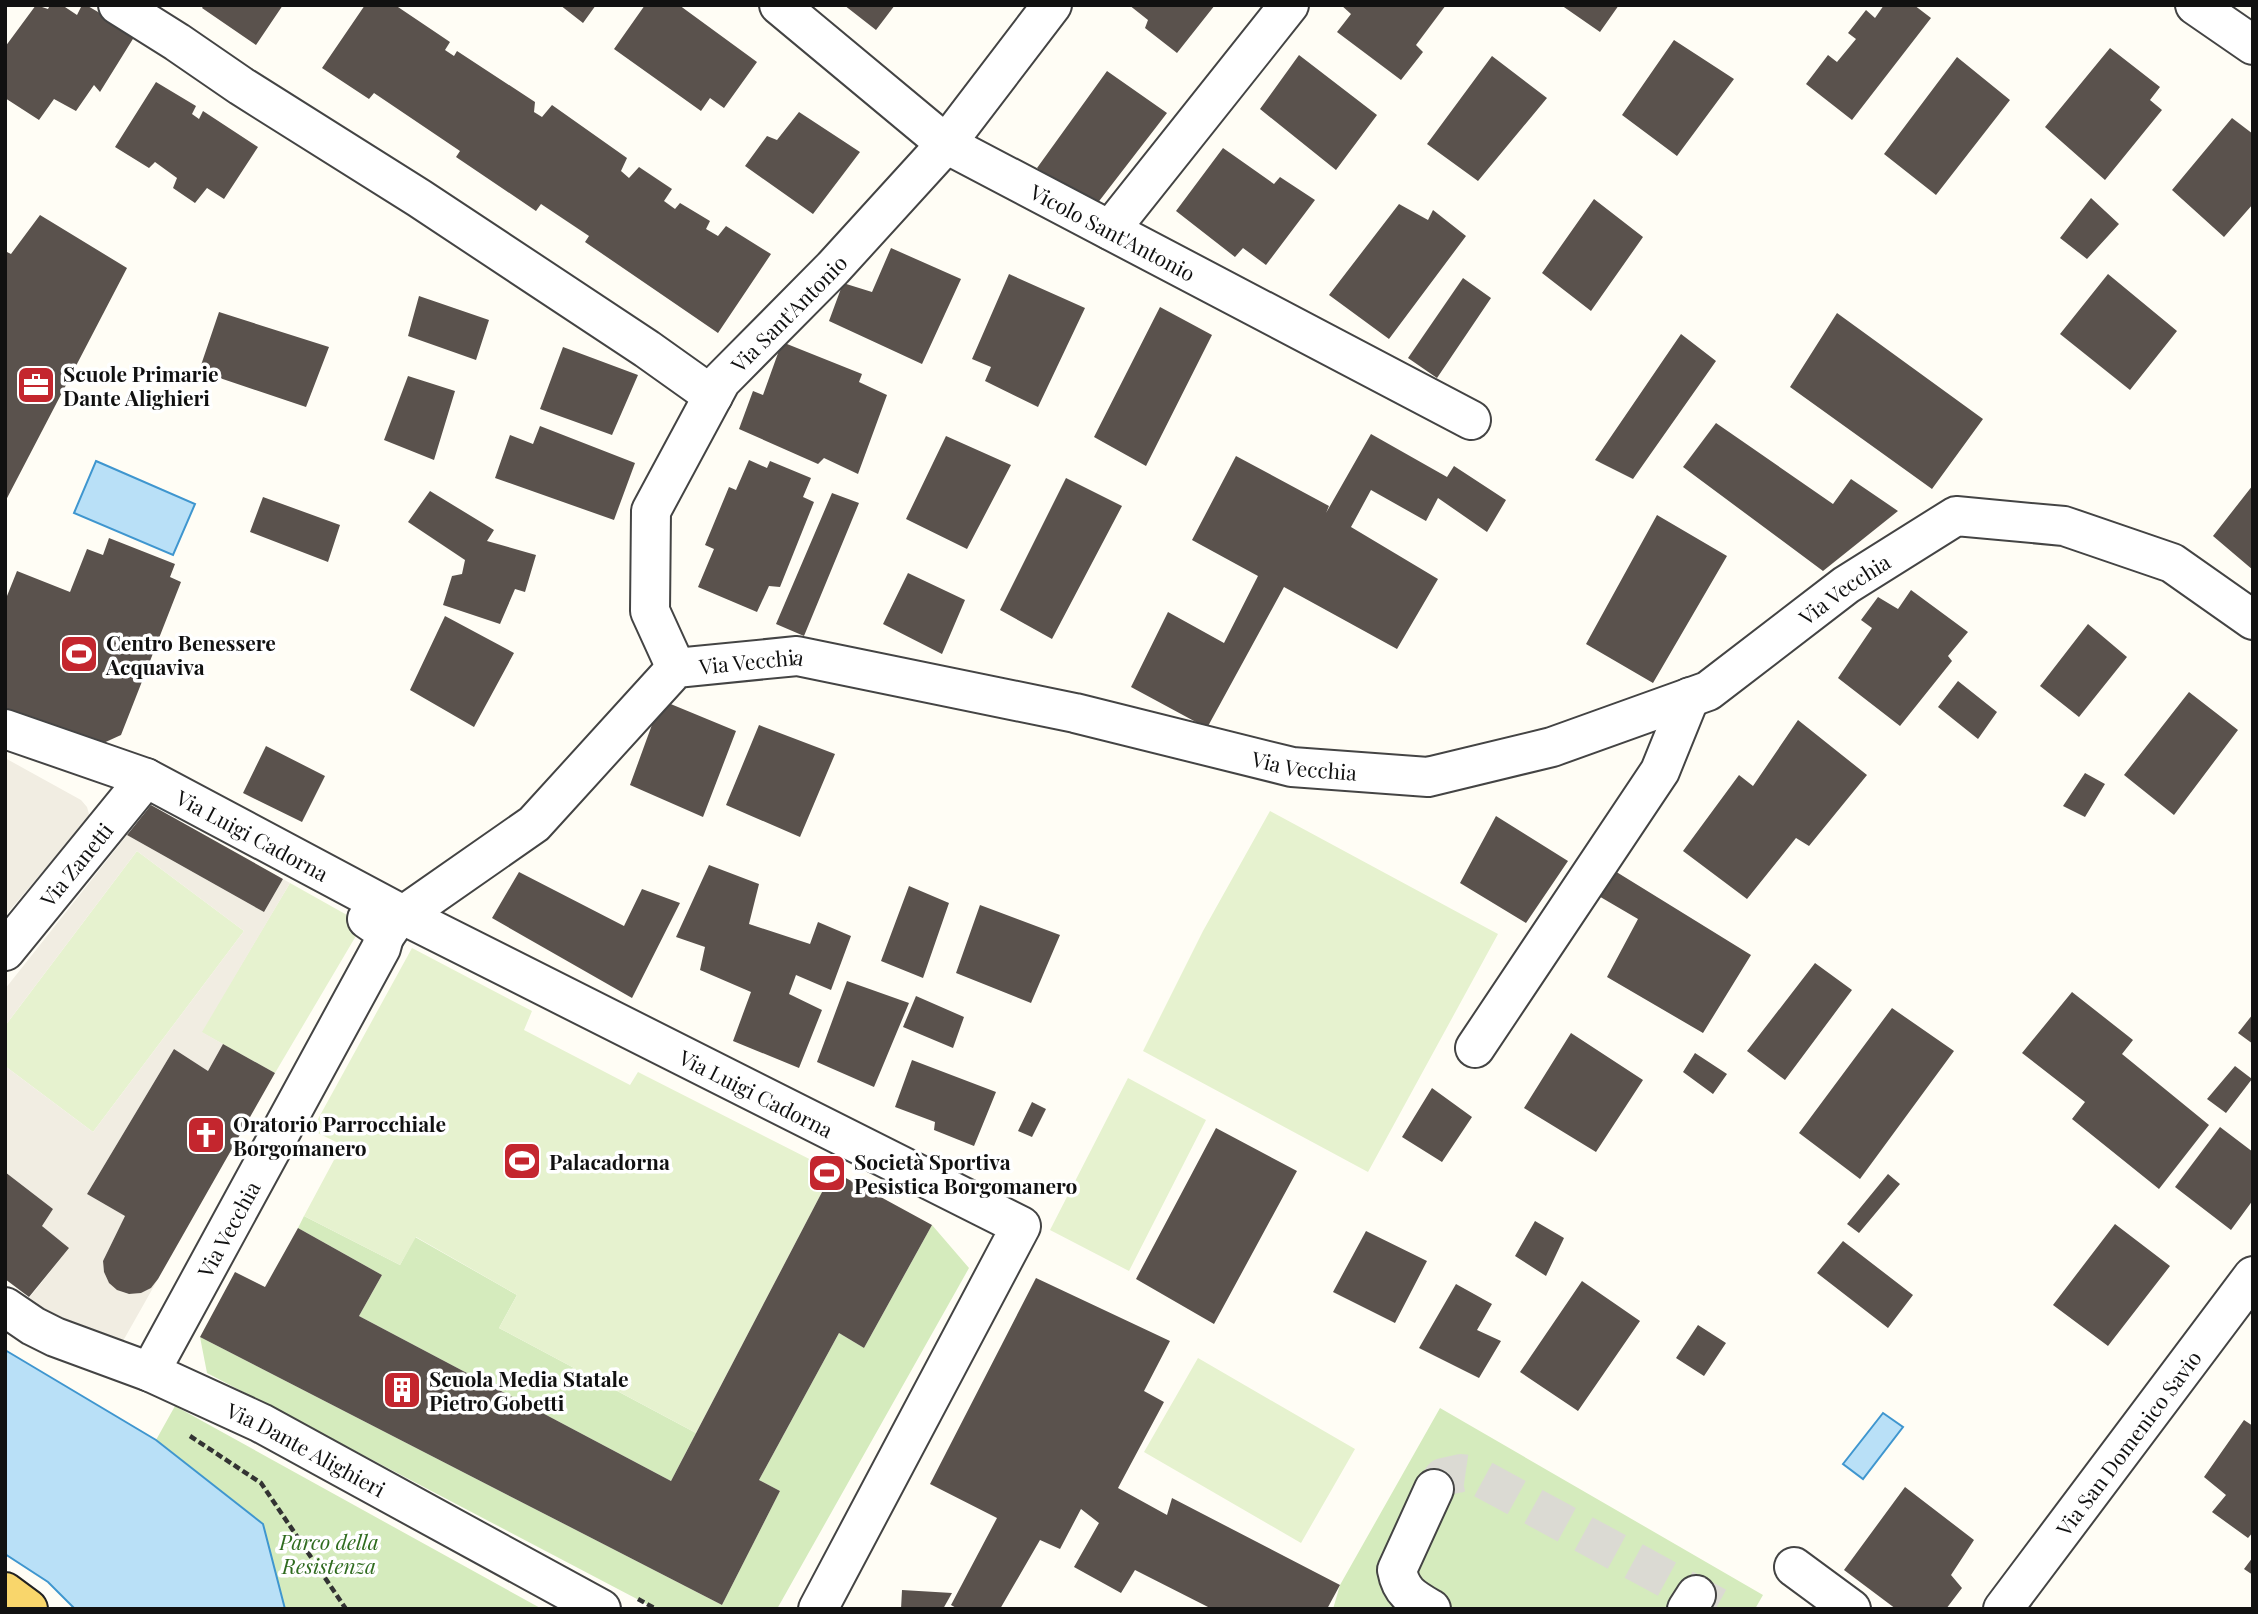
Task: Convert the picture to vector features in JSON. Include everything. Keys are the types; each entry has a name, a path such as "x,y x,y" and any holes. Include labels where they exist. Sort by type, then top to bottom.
{"main road":[{"path":"5,1592 28,1609"}],"street":[{"path":"118,5 419,198 713,396"},
{"name":"Vicolo Sant'Antonio","path":"779,5 946,144 1471,421"},
{"name":"Via Sant'Antonio","path":"676,668 650,611 651,511 721,381 833,268 946,144 1052,5"},
{"path":"1110,230 1289,5"},
{"path":"2195,5 2253,45"},
{"name":"Via Vecchia","path":"150,1373 394,926 534,824 676,668 797,656 1075,713 1292,767 1428,777 1552,747 1708,691 1846,585 1956,516 2064,526 2172,563 2253,620"},
{"path":"1475,1048 1660,771 1690,697"},
{"name":"Via Luigi Cadorna","path":"5,729 146,778 305,863 322,892 378,924 383,930 394,926 1021,1226 818,1609"},
{"name":"Via Zanetti","path":"5,951 146,778"},
{"name":"Via San Domenico Savio","path":"2003,1609 2253,1276"},
{"name":"Via Dante Alighieri","path":"5,1307 55,1337 150,1373 261,1423 601,1609"},
{"path":"1431,1609 1406,1594 1399,1582 1397,1570 1434,1489"},
{"path":"1794,1567 1851,1609"}],"path":[{"path":"194,1438 261,1483 346,1609"}],"green space":[{"path":"1270,811 1498,934 1368,1172 1143,1051 1203,931"},
{"path":"137,851 244,931 93,1132 5,1066 5,1026"},
{"path":"290,883 363,924 275,1073 201,1032"},
{"path":"412,948 532,1011 524,1030 630,1085 638,1072 833,1171 696,1433 499,1328 517,1295 416,1237 400,1265 304,1216 342,1145 312,1130"},
{"path":"1128,1078 1206,1120 1129,1271 1050,1230"},
{"path":"304,1216 400,1265 415,1237 517,1295 499,1328 696,1433 671,1481 359,1316 382,1275 298,1228"},
{"path":"932,1225 969,1268 777,1609 656,1609 207,1373 200,1337 722,1605 780,1491 759,1480 839,1333 864,1348"},
{"path":"1198,1358 1355,1449 1301,1543 1144,1452"},
{"name":"Parco della Resistenza","path":"175,1406 542,1609 285,1609 263,1524 156,1440"},
{"path":"1440,1408 1763,1595 1755,1609 1333,1609 1340,1585"}],"shaded area":[{"path":"5,758 81,800 87,807 89,817 5,916"},
{"path":"127,835 264,912 283,879 290,883 202,1032 223,1044 208,1071 174,1049 87,1194 125,1216 103,1261 109,1283 128,1294 151,1288 158,1279 123,1341 67,1321 26,1302 69,1248 42,1226 53,1209 5,1172 5,1066 93,1132 244,931 137,851 5,1026 5,989"}],"water":[{"path":"96,461 195,504 173,555 74,513"},
{"path":"5,1350 156,1440 263,1524 285,1609 75,1609 48,1582 5,1554"},
{"path":"1883,1413 1903,1427 1863,1479 1843,1464"}],"building":[{"path":"36,5 48,9 50,5 62,5 77,15 82,5 86,5 136,34 100,92 94,85 76,111 54,99 39,120 5,98 5,47"},
{"path":"204,5 283,5 256,45 202,8"},
{"path":"365,5 395,5 450,42 445,50 454,56 457,51 535,102 534,112 542,117 552,105 627,158 621,171 629,178 639,167 672,189 664,201 675,209 680,203 710,221 706,229 718,236 726,226 771,254 718,333 585,242 589,236 541,204 536,211 456,157 460,151 374,93 369,99 322,68"},
{"path":"560,5 596,5 583,23"},
{"path":"645,5 679,5 757,62 724,108 710,98 701,111 614,49"},
{"path":"844,5 895,5 876,30"},
{"path":"1129,5 1215,5 1177,53 1145,28 1148,20"},
{"path":"1341,5 1446,5 1416,45 1423,52 1401,80 1337,32 1351,14"},
{"path":"1561,5 1619,5 1600,32"},
{"path":"1884,5 1914,5 1931,18 1852,120 1806,84 1828,55 1837,62 1856,39 1848,33 1866,10 1875,18"},
{"path":"1674,40 1734,79 1677,156 1622,115"},
{"path":"2110,48 2160,87 2150,100 2162,110 2105,180 2045,127"},
{"path":"1299,55 1377,115 1336,170 1260,109"},
{"path":"1492,56 1547,98 1478,181 1427,144"},
{"path":"1957,57 2010,100 1936,195 1884,154"},
{"path":"1107,71 1167,113 1093,209 1037,168"},
{"path":"156,82 196,106 192,114 199,119 203,111 258,147 224,199 207,188 195,203 173,188 177,178 155,162 149,168 115,147"},
{"path":"799,112 860,152 813,214 745,166 767,136 777,140"},
{"path":"2232,118 2253,134 2253,204 2224,237 2172,190"},
{"path":"1223,148 1274,184 1280,177 1315,200 1266,265 1243,248 1235,257 1176,211"},
{"path":"2091,198 2119,224 2087,259 2060,238"},
{"path":"1594,199 1643,237 1591,311 1542,273"},
{"path":"1399,204 1428,220 1433,210 1466,236 1389,339 1329,295"},
{"name":"Scuole Primarie Dante Alighieri","path":"40,215 127,268 5,502 5,251 11,254"},
{"path":"891,248 961,279 922,364 829,321 843,283 872,292"},
{"path":"1009,274 1085,308 1038,407 985,381 991,367 972,359"},
{"path":"2108,274 2177,331 2130,390 2060,334"},
{"path":"1463,278 1491,298 1437,378 1408,358"},
{"path":"419,296 489,320 476,360 408,336"},
{"path":"1160,307 1212,335 1146,466 1094,437"},
{"path":"219,312 329,347 306,407 199,371"},
{"path":"1837,313 1983,419 1932,489 1790,387"},
{"path":"1681,334 1716,361 1633,479 1595,460"},
{"path":"782,342 862,374 859,382 887,395 858,474 824,458 818,464 739,429 753,391 763,395"},
{"path":"563,347 638,375 612,435 540,409"},
{"path":"408,376 455,391 434,460 384,440"},
{"path":"1716,423 1833,504 1851,479 1898,511 1823,571 1683,467"},
{"path":"540,426 635,463 614,520 495,478 510,435 533,444"},
{"path":"1371,434 1447,477 1454,466 1506,500 1487,532 1438,498 1426,521 1371,490 1351,527 1438,579 1397,649 1284,587 1207,728 1131,687 1168,612 1224,643 1258,576 1192,540 1236,456 1329,506 1326,513"},
{"path":"946,436 1011,465 967,549 906,519"},
{"path":"749,460 767,468 770,461 811,478 803,497 814,502 780,587 769,586 757,612 698,587 714,549 705,545 729,487 736,490"},
{"path":"1066,478 1122,506 1052,639 1000,610"},
{"path":"2253,485 2253,570 2213,536"},
{"path":"430,491 494,530 487,541 536,555 525,592 515,589 500,624 443,605 452,576 462,574 465,560 408,522"},
{"path":"832,493 859,503 804,636 776,624"},
{"path":"263,497 340,525 328,562 250,532"},
{"path":"1657,515 1727,556 1653,683 1586,644"},
{"name":"Centro Benessere Acquaviva","path":"109,538 175,564 170,577 181,582 121,735 99,745 5,708 5,601 17,571 70,592 87,549 103,555"},
{"path":"908,573 965,600 942,654 883,624"},
{"path":"1911,590 1968,632 1948,656 1952,661 1900,726 1838,678 1872,628 1861,620 1878,597 1898,609"},
{"path":"445,616 514,653 474,727 410,690"},
{"path":"2088,624 2127,657 2079,717 2040,686"},
{"path":"1958,681 1997,712 1978,739 1938,707"},
{"path":"2189,692 2238,730 2174,815 2124,775"},
{"path":"661,700 736,731 703,817 630,785"},
{"path":"1798,720 1867,775 1809,846 1796,838 1747,899 1683,851 1739,775 1753,786"},
{"path":"759,725 835,754 800,837 726,805"},
{"path":"266,746 325,776 302,822 243,793"},
{"path":"2085,773 2105,784 2085,817 2063,806"},
{"path":"151,805 283,879 264,912 127,835"},
{"path":"1496,816 1568,861 1526,923 1460,883"},
{"path":"709,865 759,884 749,924 810,944 818,922 851,936 831,990 796,975 789,994 822,1010 799,1068 733,1041 751,992 700,970 705,947 676,937"},
{"path":"1610,868 1751,955 1703,1033 1607,977 1638,919 1597,895"},
{"path":"519,872 624,926 642,889 680,903 632,998 492,918"},
{"path":"909,886 949,903 923,978 881,961"},
{"path":"980,905 1060,935 1031,1003 956,973"},
{"path":"1815,963 1852,990 1785,1080 1747,1051"},
{"path":"847,981 909,1003 874,1087 817,1062"},
{"path":"2072,992 2133,1040 2122,1054 2209,1125 2159,1189 2072,1119 2085,1102 2022,1053"},
{"path":"916,996 964,1017 953,1048 903,1027"},
{"path":"1892,1008 1954,1051 1860,1179 1799,1133"},
{"path":"2253,1014 2253,1044 2238,1033"},
{"path":"1571,1033 1643,1080 1596,1152 1524,1108"},
{"name":"Oratorio Parrocchiale Borgomanero","path":"223,1044 275,1073 158,1279 151,1288 141,1293 129,1294 117,1290 109,1283 103,1261 125,1216 87,1194 174,1049 208,1071"},
{"path":"1695,1053 1727,1074 1713,1094 1683,1072"},
{"path":"912,1060 996,1092 974,1146 934,1130 935,1122 895,1107"},
{"path":"2235,1066 2252,1079 2226,1113 2207,1099"},
{"path":"1432,1088 1472,1117 1442,1162 1402,1137"},
{"path":"1032,1102 1046,1109 1032,1137 1018,1131"},
{"path":"2220,1127 2253,1152 2253,1200 2231,1230 2175,1187"},
{"path":"1216,1128 1297,1171 1214,1324 1136,1279"},
{"name":"Scuola Media Statale Pietro Gobetti","path":"833,1171 932,1225 864,1348 839,1333 759,1480 780,1491 722,1605 200,1337 235,1272 265,1287 298,1228 382,1275 359,1316 671,1481"},
{"path":"5,1172 53,1209 42,1226 69,1248 29,1297 5,1279"},
{"path":"1888,1174 1900,1184 1859,1233 1847,1224"},
{"path":"1535,1221 1564,1238 1546,1276 1515,1256"},
{"path":"2115,1224 2170,1266 2108,1346 2053,1305"},
{"path":"1366,1231 1427,1261 1395,1323 1333,1292"},
{"path":"1843,1241 1913,1295 1888,1328 1817,1273"},
{"path":"1036,1278 1170,1341 1144,1391 1164,1402 1118,1488 1167,1515 1172,1498 1340,1585 1327,1609 1212,1609 1135,1570 1121,1593 1074,1567 1099,1523 1081,1509 1060,1549 1040,1540 1000,1609 958,1609 951,1605 997,1518 930,1484"},
{"path":"1582,1281 1640,1321 1578,1411 1520,1372"},
{"path":"1456,1284 1492,1304 1477,1330 1501,1341 1479,1378 1419,1348"},
{"path":"1698,1325 1726,1343 1704,1376 1676,1358"},
{"path":"2244,1420 2253,1426 2253,1532 2248,1538 2212,1512 2226,1495 2204,1477"},
{"path":"1905,1487 1974,1540 1951,1575 1962,1588 1946,1609 1896,1609 1844,1570"},
{"path":"2253,1557 2253,1575 2244,1569"},
{"path":"902,1590 952,1593 943,1609 901,1609"}],"tunnel":[{"path":"1434,1489 1443,1477 1461,1473 1475,1475 1722,1609"}],"place":[{"name":"Scuole Primarie Dante Alighieri","path":"36,385"},
{"name":"Centro Benessere Acquaviva","path":"79,654"},
{"name":"Oratorio Parrocchiale Borgomanero","path":"206,1135"},
{"name":"Palacadorna","path":"522,1161"},
{"name":"Società Sportiva Pesistica Borgomanero","path":"827,1173"},
{"name":"Scuola Media Statale Pietro Gobetti","path":"402,1390"}]}
